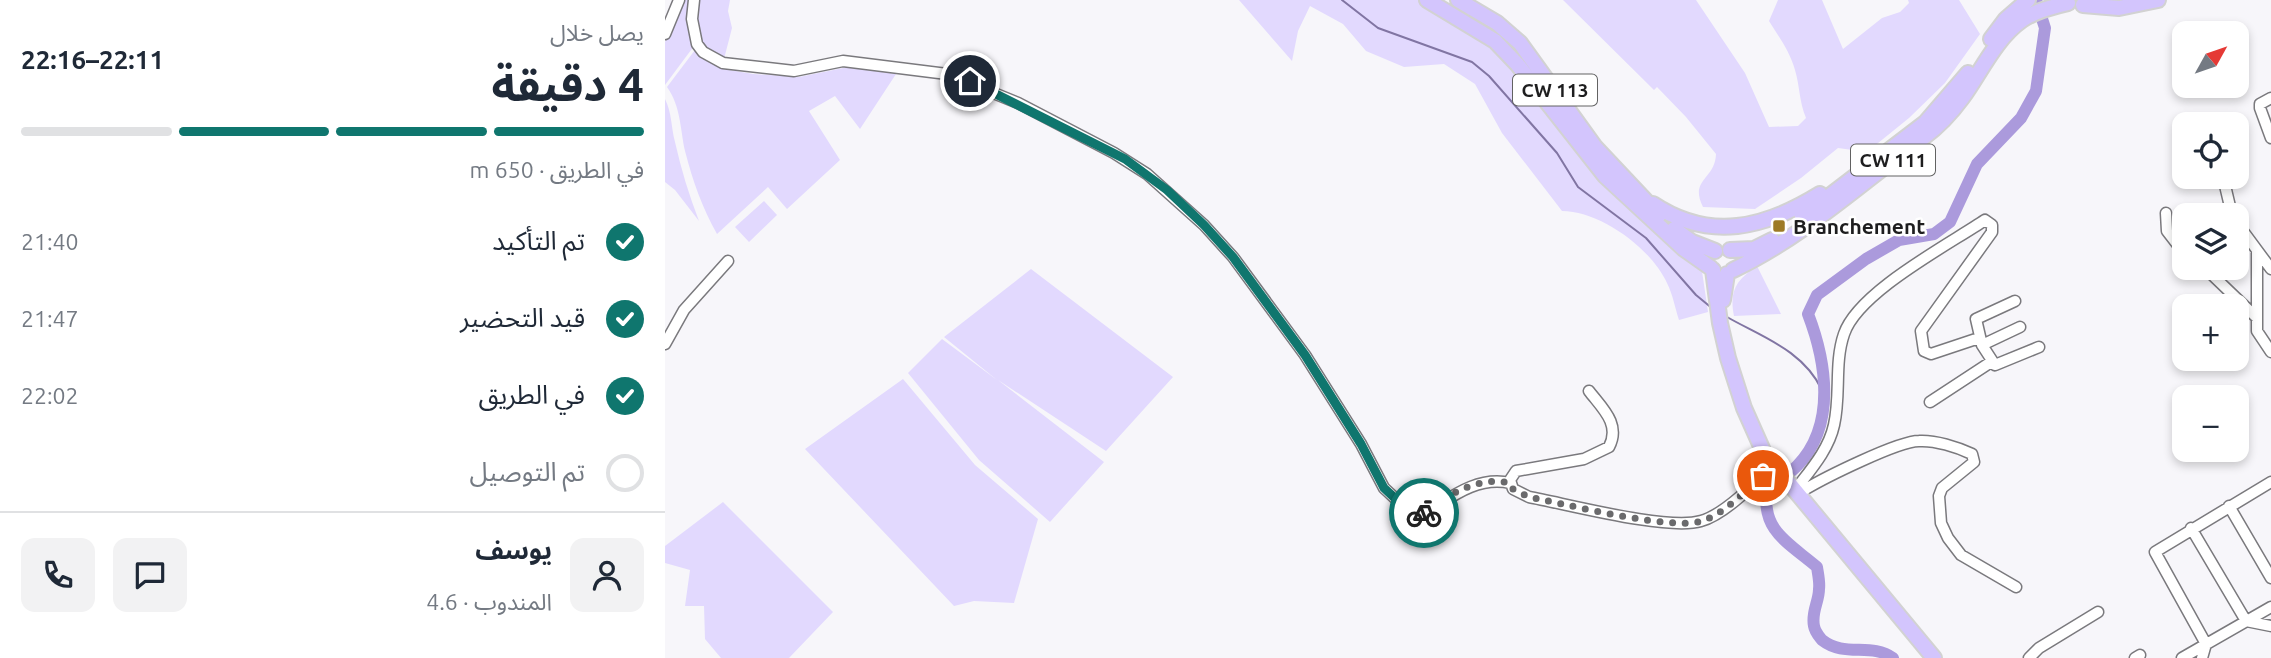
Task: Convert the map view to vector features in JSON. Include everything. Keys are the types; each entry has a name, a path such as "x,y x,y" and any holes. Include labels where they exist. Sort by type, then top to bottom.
{"highway":[{"path":"1427,0 1495,41 1517,64 1605,176 1684,248 1721,270"},
{"name":"CW 113","path":"1458,0 1497,23 1520,43 1590,141 1639,194"},
{"name":"CW 111","path":"1721,270 1765,254 1934,130 1962,98 2023,9 2071,3 2115,8 2158,0"},
{"path":"1639,194 1667,213 1687,222 1709,226 1732,227 1757,223 1791,210 1860,170 1934,115 1962,81 1999,27 2023,9"},
{"name":"CW 111","path":"1722,251 1754,249 1770,242 1860,170"},
{"path":"1639,194 1679,233 1700,246 1735,257 1721,270 1720,305 1723,323 1752,408 1777,467 1797,486 1945,658"},
{"path":"1721,270 1710,259 1722,251"},
{"path":"1797,486 1934,658"}],"street":[{"path":"665,34 679,0"},
{"path":"694,0 692,19 697,44 703,52 723,63 794,71 843,61 947,74 1018,103 1125,159 1167,190 1233,257 1305,355 1361,444 1384,488 1414,516 1421,516 1448,497 1475,484 1492,481 1510,483"},
{"path":"2271,98 2260,104 2271,138"},
{"path":"2166,213 2167,231 2172,237"},
{"path":"1797,486 1821,455 1834,426 1844,334 1858,309 1907,272 1985,220 1992,225 1992,232 1921,331 1924,351 1931,354 1980,342 2020,327"},
{"path":"2249,239 2271,269"},
{"path":"2257,250 2256,331 2271,352"},
{"path":"667,337 684,310 728,261"},
{"path":"2217,280 2256,318"},
{"path":"2015,301 1976,319 1980,342 1991,362 1999,365 2039,347"},
{"path":"1930,402 1991,362"},
{"path":"1589,391 1612,422 1614,433 1609,447 1584,458 1517,471 1512,475 1510,483 1513,489 1529,497 1669,523 1699,522 1715,515 1777,467"},
{"path":"1797,486 1829,476 1910,442 1926,441 1972,453 1974,463 1942,488 1939,496 1941,523 1954,548 1961,555 2016,587"},
{"path":"2202,658 2206,644 2155,553 2191,528 2269,486"},
{"path":"2229,506 2271,578"},
{"path":"2191,528 2246,621 2271,626"},
{"path":"2182,658 2271,607"},
{"path":"2029,658 2039,648 2098,612"}],"shaded area":[{"path":"684,0 692,0 694,46 665,85 665,42"},
{"path":"698,0 730,0 728,11 732,28 724,59 708,50 703,43 698,28"},
{"path":"1239,0 1419,0 1493,42 1528,84 1588,167 1702,271 1708,312 1679,320 1667,283 1637,245 1592,217 1562,211 1502,133 1475,84 1444,64 1404,67 1366,51 1343,24 1310,6 1298,31 1292,61"},
{"path":"1563,0 1696,0 1745,73 1769,127 1798,126 1806,118 1793,63 1769,21 1778,0 1822,0 1843,49 1882,18 1900,12 1909,3 1908,0 1959,0 1980,34 1945,83 1909,118 1867,152 1838,148 1801,178 1755,209 1703,207 1699,191 1715,163 1716,154 1657,87 1654,90"},
{"path":"695,50 724,69 753,74 799,77 848,67 896,74 860,129 835,96 809,111 840,160 787,209 768,187 717,234 695,184 685,151 678,110 667,87"},
{"path":"665,99 683,172 699,221 675,190 665,182"},
{"path":"764,201 777,215 749,242 735,227"},
{"path":"1757,266 1781,314 1734,316 1736,287 1744,276"},
{"path":"1031,269 1173,377 1106,451 998,380 1104,462 1050,522 979,460 908,373 942,339 997,380 944,337"},
{"path":"903,379 975,465 1038,519 1014,603 974,601 954,606 805,449"},
{"path":"723,502 833,612 789,658 721,658 705,639 704,606 685,606 690,570 665,563 665,546"}],"waterway":[{"path":"1342,0 1378,28 1472,62 1489,76 1557,153 1578,187 1646,238 1696,295 1713,309"},
{"path":"1893,658 1876,651 1840,648 1822,640 1818,635 1813,621 1819,586 1817,567 1787,543 1773,526 1768,516 1767,490 1797,466 1810,450 1818,432 1823,412 1823,372 1808,314 1817,295 1866,259 1899,240 1934,234 1950,222 1977,164 2021,118 2036,91 2045,28 2036,0"},
{"path":"1727,317 1793,355 1814,376 1822,390"}],"way so far":[{"path":"1424,513 1469,486 1498,481 1510,483 1518,493 1529,497 1669,523 1699,522 1715,515 1763,476"}],"place":[{"name":"Branchement","path":"1779,226"}],"route":[{"path":"970,81 1125,159 1176,198 1233,257 1301,349 1389,494 1415,517 1424,513"}]}
